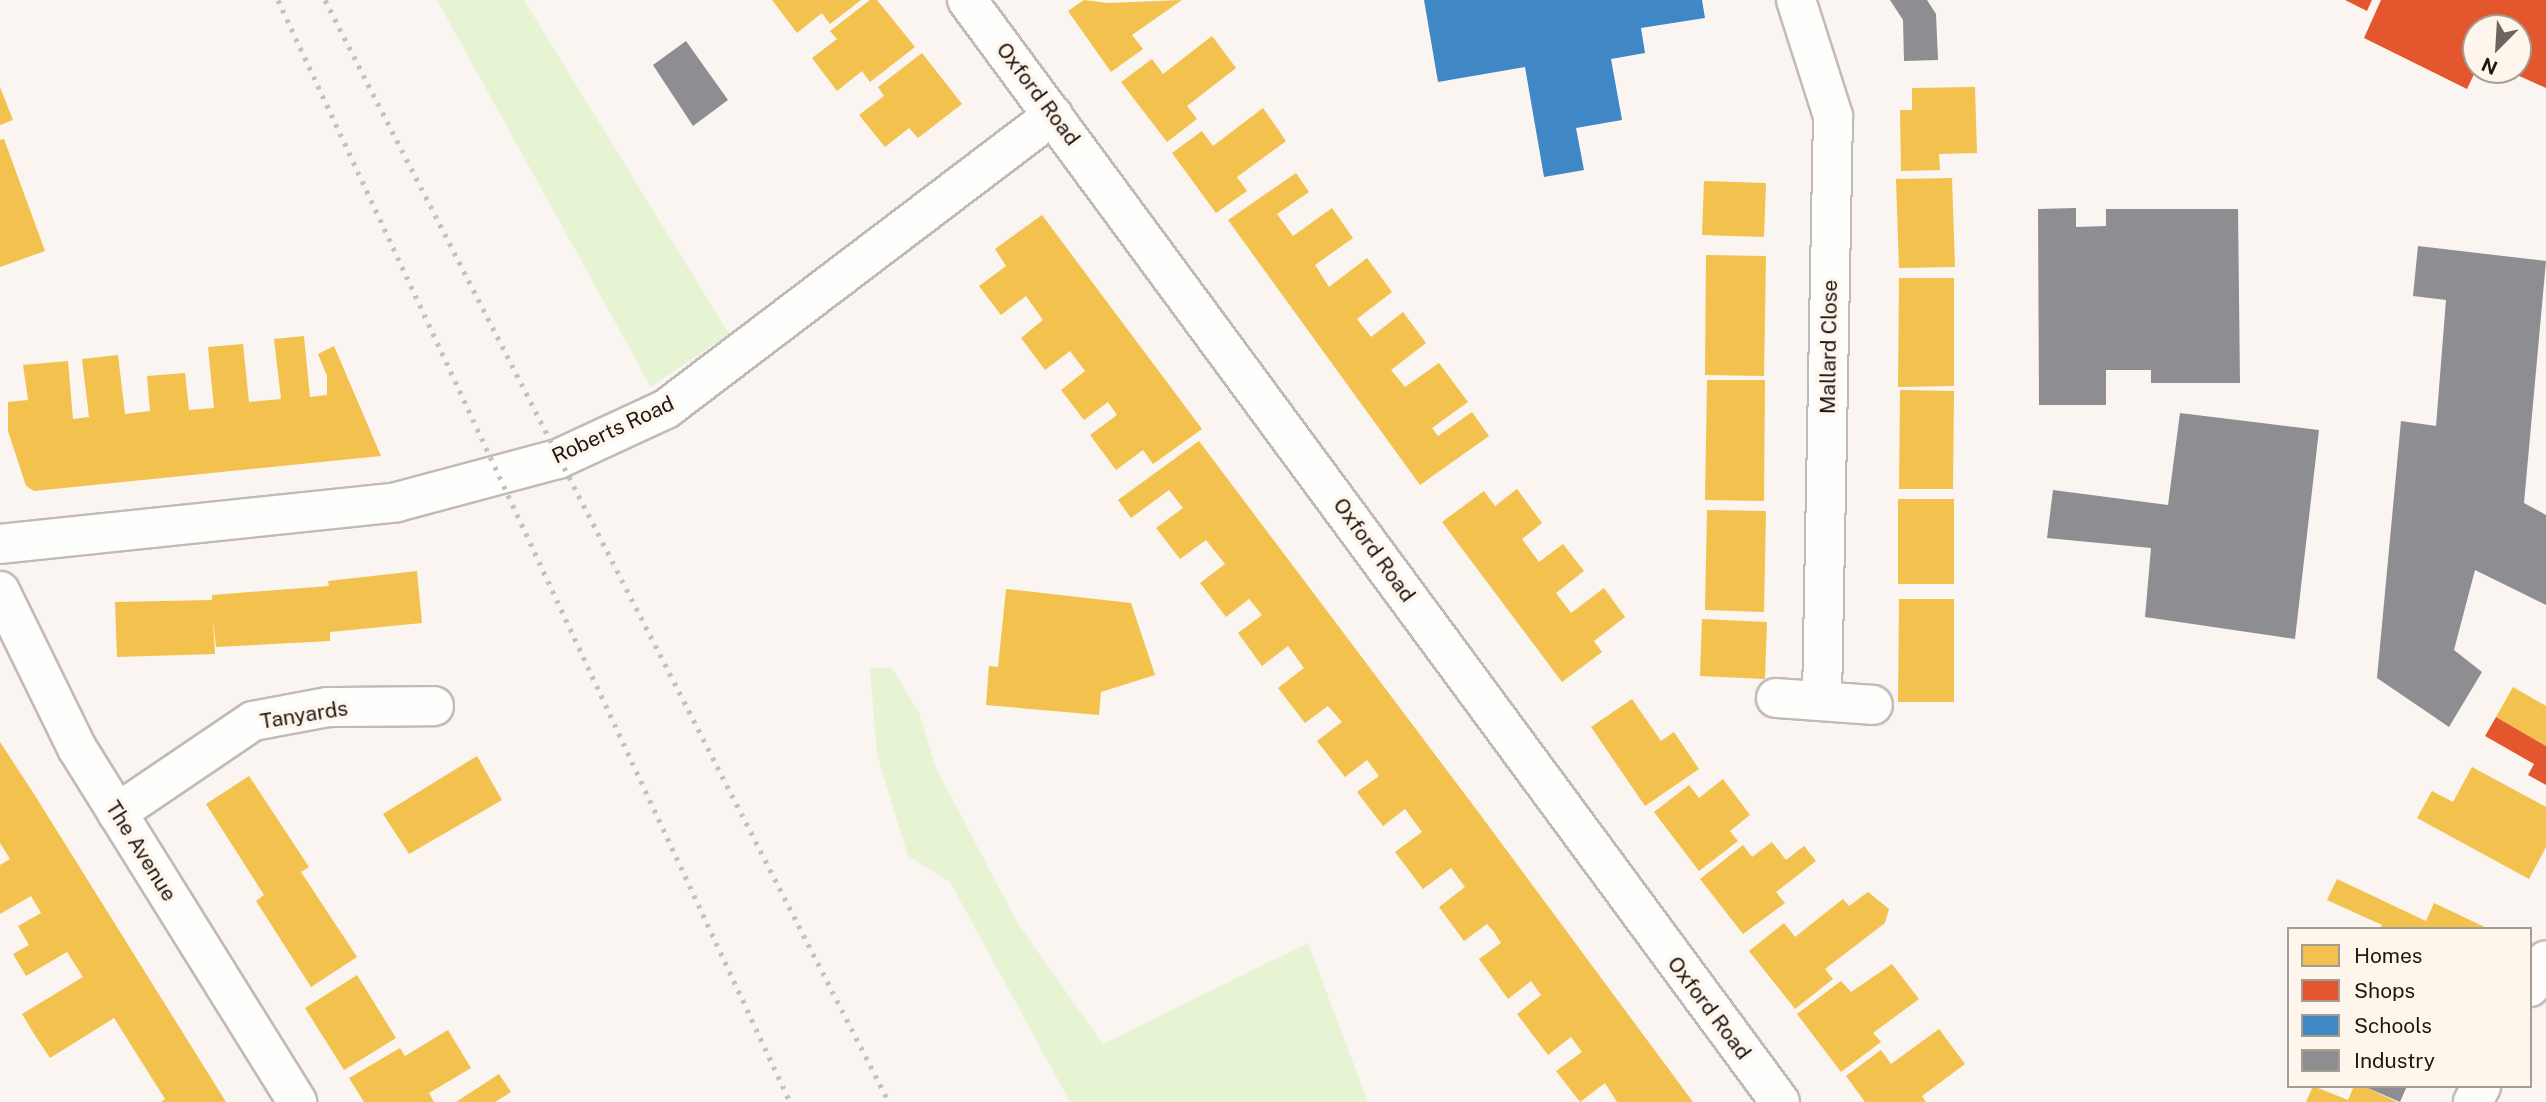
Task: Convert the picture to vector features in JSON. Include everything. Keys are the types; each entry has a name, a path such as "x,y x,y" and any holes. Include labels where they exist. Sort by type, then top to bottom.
{"street":[{"name":"Oxford Road","path":"967,0 1780,1102"},
{"name":"Mallard Close","path":"1796,0 1833,116 1822,699"},
{"name":"Roberts Road","path":"0,544 397,502 558,459 666,409 1053,115"},
{"name":"The Avenue","path":"0,591 77,748 298,1102"},
{"path":"1776,698 1822,699 1873,705"},
{"name":"Tanyards","path":"117,813 253,721 328,707 434,706"},
{"path":"2532,984 2546,960"}],"green space":[{"path":"437,0 524,0 729,334 651,387"},
{"path":"891,667 919,712 936,768 1018,924 1103,1044 1308,943 1368,1102 1070,1102 950,882 908,856 877,755 870,669"}],"building: Homes":[{"path":"772,0 861,0 830,24 822,13 797,33"},
{"path":"870,0 877,0 915,47 870,82 862,71 837,91 812,58 837,39 830,31"},
{"path":"1084,0 1108,3 1182,0 1132,35 1143,49 1111,72 1068,11"},
{"path":"1212,36 1236,68 1187,106 1197,119 1167,142 1121,82 1152,59 1163,74"},
{"path":"922,53 962,104 918,138 909,128 885,147 859,115 884,96 878,87"},
{"path":"0,87 13,120 0,125"},
{"path":"1975,87 1977,153 1939,154 1940,170 1901,171 1900,110 1912,110 1912,88"},
{"path":"1263,108 1286,141 1237,177 1247,191 1216,213 1172,153 1202,131 1213,146"},
{"path":"4,139 45,251 0,267 0,140"},
{"path":"1296,173 1309,192 1277,214 1293,236 1332,208 1353,238 1315,265 1329,287 1367,258 1392,292 1357,319 1371,337 1403,312 1426,343 1391,370 1405,387 1439,363 1468,402 1432,428 1438,436 1472,412 1489,436 1420,485 1228,220"},
{"path":"1952,178 1955,267 1899,268 1896,179"},
{"path":"1704,181 1766,183 1764,237 1702,235"},
{"path":"1042,215 1202,429 1153,464 1143,450 1116,470 1090,435 1117,415 1108,402 1084,420 1061,390 1085,371 1070,351 1045,370 1021,338 1043,320 1026,296 1001,315 979,286 1006,266 995,249"},
{"path":"1706,255 1766,256 1764,376 1705,375"},
{"path":"1899,278 1954,278 1954,386 1898,387"},
{"path":"304,336 310,397 327,395 327,376 318,354 334,346 381,456 34,491 26,486 8,431 8,402 28,400 23,365 68,361 73,419 89,417 82,359 118,355 125,414 150,411 147,376 185,373 189,410 214,408 208,347 243,344 249,402 281,399 274,339"},
{"path":"1707,380 1765,380 1764,501 1705,500"},
{"path":"1900,390 1954,391 1953,489 1899,489"},
{"path":"1199,441 1693,1102 1617,1102 1605,1083 1580,1102 1556,1071 1582,1052 1571,1037 1548,1055 1517,1014 1541,995 1531,981 1508,999 1479,959 1501,943 1494,932 1487,924 1464,941 1439,907 1465,887 1451,868 1423,889 1395,852 1422,832 1405,809 1383,826 1357,792 1379,776 1367,760 1345,777 1317,741 1342,722 1328,706 1305,723 1278,688 1304,668 1288,646 1262,666 1238,633 1262,615 1249,599 1226,617 1200,583 1225,564 1206,540 1180,559 1156,528 1183,508 1169,490 1131,518 1118,500"},
{"path":"1517,489 1542,523 1522,539 1539,562 1563,544 1584,571 1556,593 1571,613 1604,588 1625,617 1594,641 1602,652 1562,682 1442,522 1484,491 1495,506"},
{"path":"1898,499 1954,499 1954,584 1898,584"},
{"path":"1707,510 1766,511 1764,612 1705,610"},
{"path":"417,571 422,623 330,632 330,641 216,647 213,618 215,654 117,657 115,602 212,600 212,595 329,586 328,581"},
{"path":"1006,589 1131,603 1155,675 1101,692 1099,715 986,705 989,666 998,667"},
{"path":"1899,599 1954,599 1954,702 1898,702"},
{"path":"1702,619 1767,622 1765,679 1700,676"},
{"path":"2513,687 2546,706 2546,746 2496,717"},
{"path":"1632,699 1661,741 1674,732 1699,769 1645,806 1591,727"},
{"path":"0,742 226,1102 161,1102 165,1099 114,1018 50,1058 36,1037 22,1014 83,977 67,952 26,976 13,954 29,945 18,926 41,913 31,896 0,914 0,865 10,859 0,843"},
{"path":"477,756 502,800 409,854 383,814"},
{"path":"2472,767 2546,807 2546,847 2529,879 2417,818 2432,791 2453,802"},
{"path":"249,776 309,867 301,872 357,957 311,987 256,901 264,895 206,804"},
{"path":"1723,779 1750,815 1730,831 1738,841 1699,871 1654,812 1689,785 1699,798"},
{"path":"1772,842 1786,860 1804,846 1816,861 1776,892 1785,903 1743,934 1700,879 1743,845 1752,857"},
{"path":"2337,879 2426,921 2434,903 2485,927 2381,927 2382,925 2327,900"},
{"path":"1868,892 1889,909 1885,923 1825,969 1833,979 1795,1009 1749,951 1784,923 1795,937 1843,899 1849,906"},
{"path":"1892,964 1919,999 1873,1033 1881,1042 1841,1072 1797,1014 1841,981 1851,992"},
{"path":"357,975 396,1038 344,1070 305,1008"},
{"path":"1939,1029 1965,1064 1922,1096 1926,1102 1865,1102 1846,1076 1881,1050 1891,1064"},
{"path":"448,1030 471,1068 429,1093 434,1102 364,1102 349,1078 400,1048 405,1056"},
{"path":"499,1074 511,1092 495,1102 456,1102"},
{"path":"2312,1088 2348,1100 2353,1088 2367,1088 2397,1102 2306,1102"}],"building: Shops":[{"path":"2345,0 2372,0 2367,11"},
{"path":"2381,0 2546,0 2546,88 2532,82 2532,14 2462,14 2462,84 2469,84 2467,89 2364,38"},
{"path":"2496,717 2546,746 2546,785 2528,775 2534,764 2485,736"}],"building: Schools":[{"path":"1424,0 1702,0 1705,18 1641,28 1645,53 1611,59 1622,120 1576,128 1584,170 1544,177 1525,67 1438,82"}],"building: Industry":[{"path":"1890,0 1927,0 1936,14 1938,60 1904,61 1903,20"},
{"path":"686,41 728,100 693,126 653,65"},
{"path":"2076,208 2076,227 2106,226 2106,209 2238,209 2240,383 2151,383 2151,370 2106,370 2106,405 2039,405 2038,209"},
{"path":"2418,246 2546,261 2524,503 2546,515 2546,605 2475,570 2454,650 2482,672 2449,727 2377,678 2401,421 2436,426 2446,300 2413,296"},
{"path":"2180,413 2319,430 2295,639 2145,617 2151,548 2047,538 2053,490 2168,505"},
{"path":"2368,1088 2406,1088 2400,1102"}],"railway":[{"path":"278,0 790,1102"},
{"path":"325,0 889,1102"}]}
